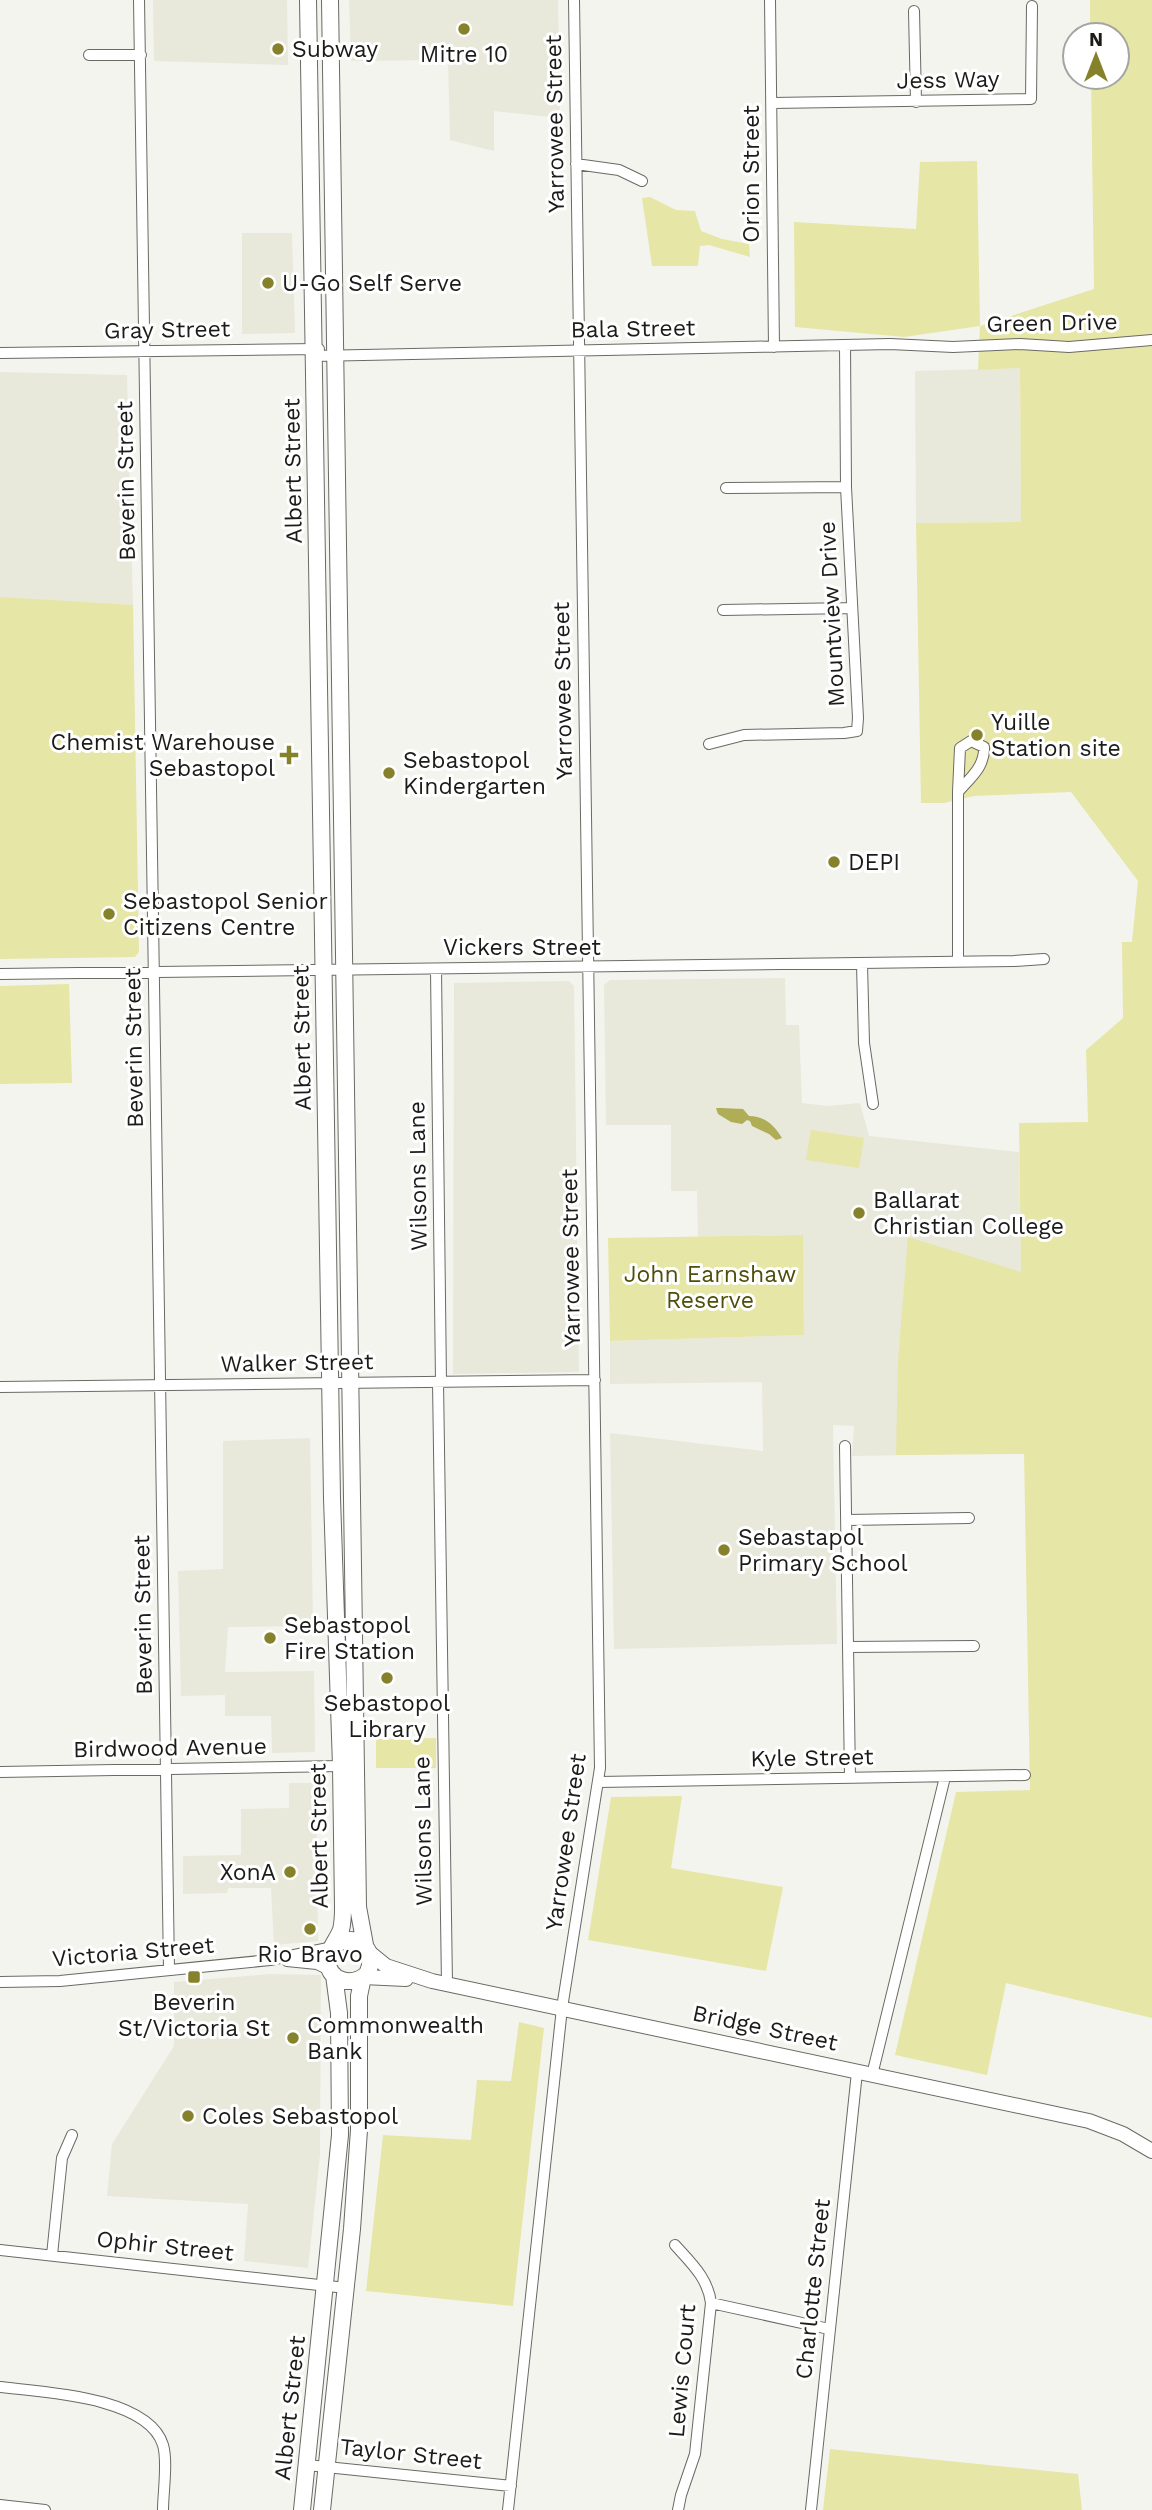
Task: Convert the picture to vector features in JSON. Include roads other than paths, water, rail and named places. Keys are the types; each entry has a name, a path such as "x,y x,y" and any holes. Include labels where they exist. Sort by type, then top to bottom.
{"highway":[{"path":"308,3 330,2"},
{"name":"Albert Street","path":"330,2 358,1908 367,1949"},
{"name":"Albert Street","path":"308,3 330,1383 343,1914 341,1929 333,1947"},
{"path":"348,1939 357,1941 367,1949 371,1964 363,1978 350,1982 341,1980 332,1973 328,1956 333,1947 348,1939"},
{"name":"Albert Street","path":"302,2510 340,2135 339,2013 332,1973"},
{"name":"Albert Street","path":"322,2510 346,2288 359,2130 359,1996 363,1978"}],"main road":[{"path":"367,1949 386,1966 432,1981"},
{"path":"363,1978 432,1981"},
{"name":"Bridge Street","path":"432,1981 1088,2122 1123,2134 1152,2151"}],"street":[{"name":"Beverin Street","path":"139,0 169,1970"},
{"name":"Yarrowee Street","path":"508,2510 562,2008 599,1782 574,0"},
{"name":"Orion Street","path":"770,0 774,347"},
{"name":"Jess Way","path":"772,103 1031,99 1032,6"},
{"path":"914,11 916,102"},
{"path":"89,55 141,55"},
{"path":"576,164 619,170 642,181"},
{"name":"Green Drive","path":"953,347 1020,344 1075,347 1152,340"},
{"name":"Bala Street","path":"335,353 579,352 912,344 953,347"},
{"name":"Mountview Drive","path":"709,744 744,734 857,731 846,487 845,345"},
{"name":"Gray Street","path":"0,353 144,350 335,353"},
{"path":"726,488 846,487"},
{"path":"723,610 852,608"},
{"path":"958,792 958,962"},
{"name":"Vickers Street","path":"0,974 588,968 1044,959"},
{"path":"862,964 864,1043 873,1104"},
{"name":"Wilsons Lane","path":"436,969 447,1984"},
{"name":"Walker Street","path":"0,1387 595,1380"},
{"path":"845,1446 850,1778"},
{"path":"847,1520 969,1518"},
{"path":"849,1647 974,1646"},
{"name":"Birdwood Avenue","path":"0,1772 341,1766"},
{"name":"Kyle Street","path":"599,1782 1025,1775"},
{"name":"Charlotte Street","path":"811,2510 829,2329 864,2073 946,1777"},
{"name":"Victoria Street","path":"0,1982 60,1981 270,1960 333,1947"},
{"name":"Victoria Street","path":"270,1960 314,1963 332,1973"},
{"path":"52,2255 62,2158 72,2135"},
{"name":"Lewis Court","path":"675,2245 703,2278 711,2303 695,2454 678,2510"},
{"name":"Ophir Street","path":"0,2250 346,2288"},
{"path":"711,2303 829,2329"},
{"path":"0,2387 93,2398 118,2407 146,2424 163,2444 163,2510"},
{"name":"Taylor Street","path":"307,2465 510,2486"},
{"path":"0,2505 45,2510"}],"place":[{"name":"Mitre 10","path":"464,29"},
{"name":"Subway","path":"278,49"},
{"name":"U-Go Self Serve","path":"268,283"},
{"name":"Yuille Station site","path":"977,735"},
{"name":"Chemist Warehouse Sebastopol","path":"289,755"},
{"name":"Sebastopol Kindergarten","path":"389,773"},
{"name":"DEPI","path":"834,862"},
{"name":"Sebastopol Senior Citizens Centre","path":"109,914"},
{"name":"Ballarat Christian College","path":"859,1213"},
{"name":"Sebastapol Primary School","path":"724,1550"},
{"name":"Sebastopol Fire Station","path":"270,1638"},
{"name":"Sebastopol Library","path":"387,1678"},
{"name":"XonA","path":"290,1872"},
{"name":"Rio Bravo","path":"310,1929"},
{"name":"Beverin St/Victoria St","path":"194,1977"},
{"name":"Commonwealth Bank","path":"293,2038"},
{"name":"Coles Sebastopol","path":"188,2116"}],"park label":[{"name":"John Earnshaw Reserve","path":"710,1287"}]}
